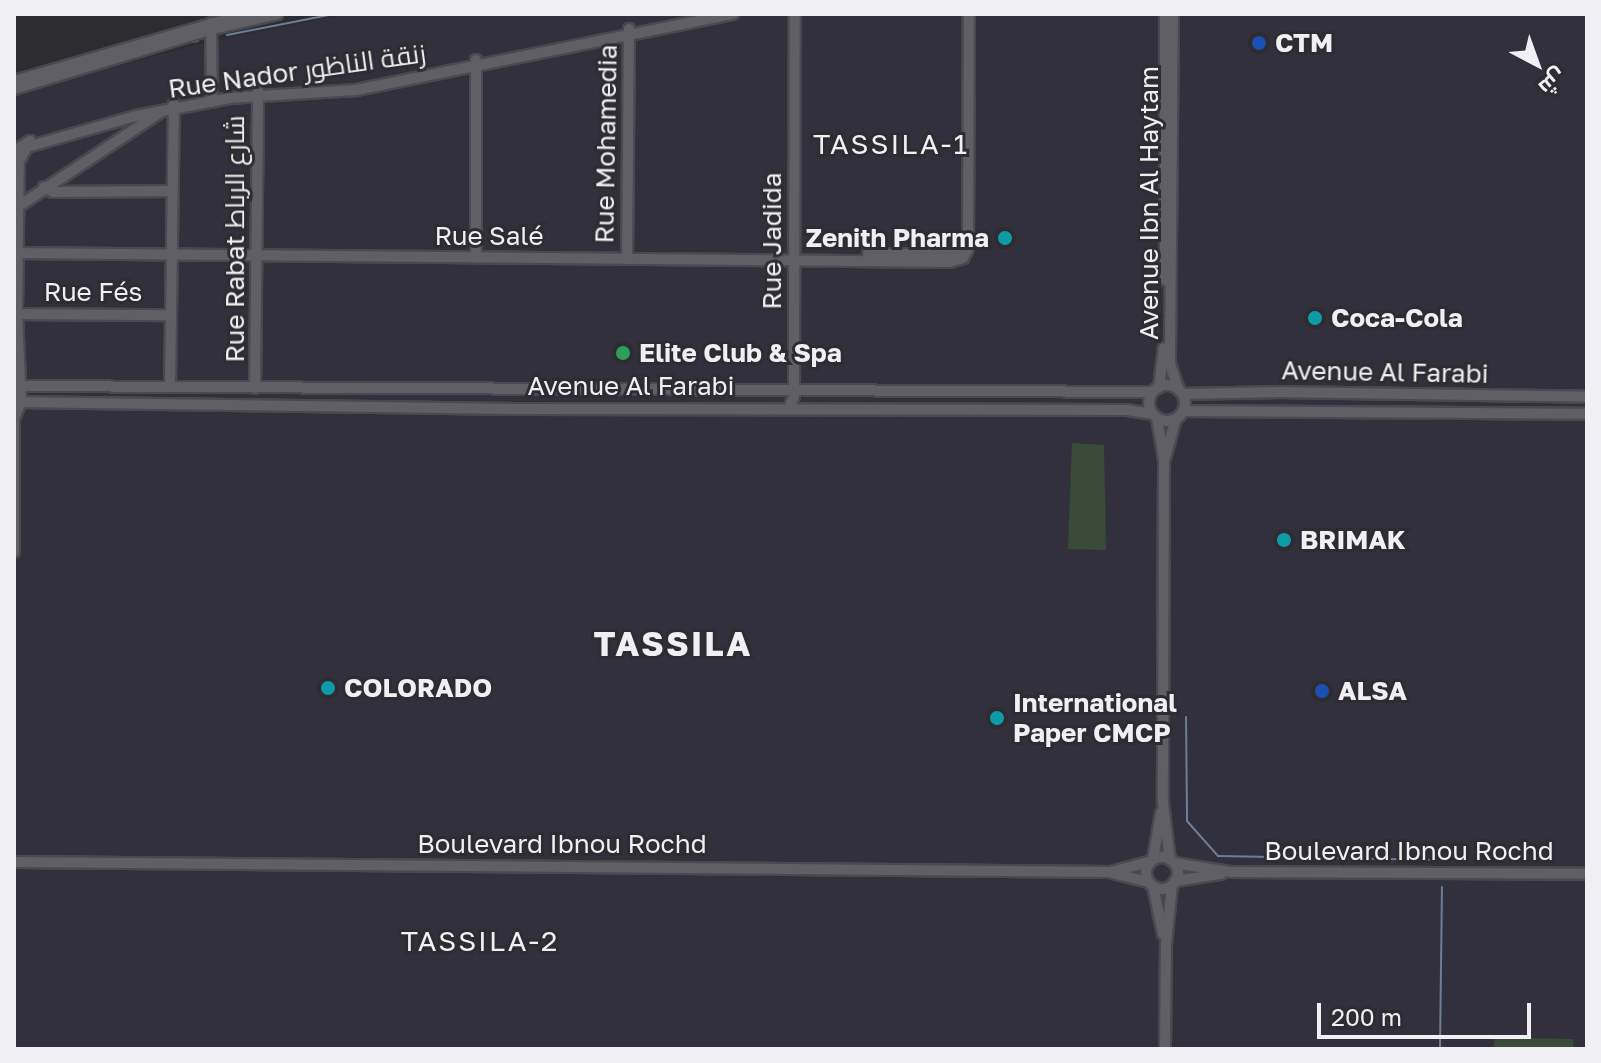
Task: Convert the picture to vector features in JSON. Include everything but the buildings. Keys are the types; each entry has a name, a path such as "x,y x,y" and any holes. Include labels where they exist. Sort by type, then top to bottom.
{"street":[{"path":"14,81 246,14"},
{"path":"14,89 219,22 277,14"},
{"name":"Rue Nador زنقة الناظور","path":"626,33 702,14"},
{"name":"Rue Nador زنقة الناظور","path":"16,156 31,145 215,98 344,86 733,14"},
{"name":"Rue Jadida","path":"789,408 793,14"},
{"name":"Rue Salé","path":"16,252 791,257 950,262 968,249 966,14"},
{"name":"Avenue Ibn Al Haytam","path":"1165,14 1169,60 1170,364 1181,392"},
{"name":"Avenue Ibn Al Haytam","path":"1155,389 1164,339 1169,60 1173,14"},
{"path":"215,98 219,22"},
{"name":"Rue Mohamedia","path":"624,256 626,33"},
{"path":"472,255 473,63"},
{"name":"Rue Rabat شارع الرباط","path":"255,388 258,94"},
{"path":"16,206 163,109 173,191 170,386"},
{"name":"Rue Nador زنقة الناظور","path":"16,156 24,142 125,113 163,109"},
{"path":"104,124 112,143"},
{"path":"14,552 14,415 18,402 16,156"},
{"path":"45,187 53,192 173,191"},
{"name":"Rue Fés","path":"16,314 171,315"},
{"path":"1164,460 1180,414 1181,392 1170,385 1155,389 1149,407 1164,460 1163,803 1172,861 1177,871 1166,944 1165,1049"},
{"name":"Avenue Al Farabi","path":"18,386 553,387 583,390 791,391 1155,389"},
{"name":"Avenue Al Farabi","path":"1181,392 1587,397"},
{"name":"Avenue Al Farabi","path":"18,402 516,409 1135,410 1154,416"},
{"path":"1154,416 1166,421 1180,414"},
{"name":"Avenue Al Farabi","path":"1180,414 1587,414"},
{"path":"1163,803 1151,861 1145,872 1166,944"},
{"path":"1151,861 1172,861"},
{"name":"Boulevard Ibnou Rochd","path":"14,862 1111,872 1151,861"},
{"name":"Boulevard Ibnou Rochd","path":"1172,861 1231,872 1587,874"},
{"name":"Boulevard Ibnou Rochd","path":"1111,872 1151,884"},
{"name":"Boulevard Ibnou Rochd","path":"1174,883 1231,872"},
{"path":"1151,884 1162,889 1174,883"}],"shaded area":[{"path":"348,14 1587,14 1587,1049 14,1049 14,93 196,45"}],"green space":[{"path":"1072,443 1104,445 1106,550 1068,549"},
{"path":"1495,1038 1573,1039 1574,1049 1493,1049"}],"waterway":[{"path":"227,35 334,14"},
{"path":"179,44 198,41"},
{"path":"23,92 154,52"},
{"path":"1186,717 1187,821 1218,856 1443,860"},
{"path":"1440,1049 1442,887"}],"place":[{"name":"CTM","path":"1259,43"},
{"name":"Zenith Pharma","path":"1005,238"},
{"name":"Coca-Cola","path":"1315,318"},
{"name":"Elite Club & Spa","path":"623,353"},
{"name":"BRIMAK","path":"1284,540"},
{"name":"COLORADO","path":"328,688"},
{"name":"ALSA","path":"1322,691"},
{"name":"International Paper CMCP","path":"997,718"}],"district":[{"name":"TASSILA-1","path":"891,144"},
{"name":"TASSILA","path":"673,644"},
{"name":"TASSILA-2","path":"480,941"}]}
